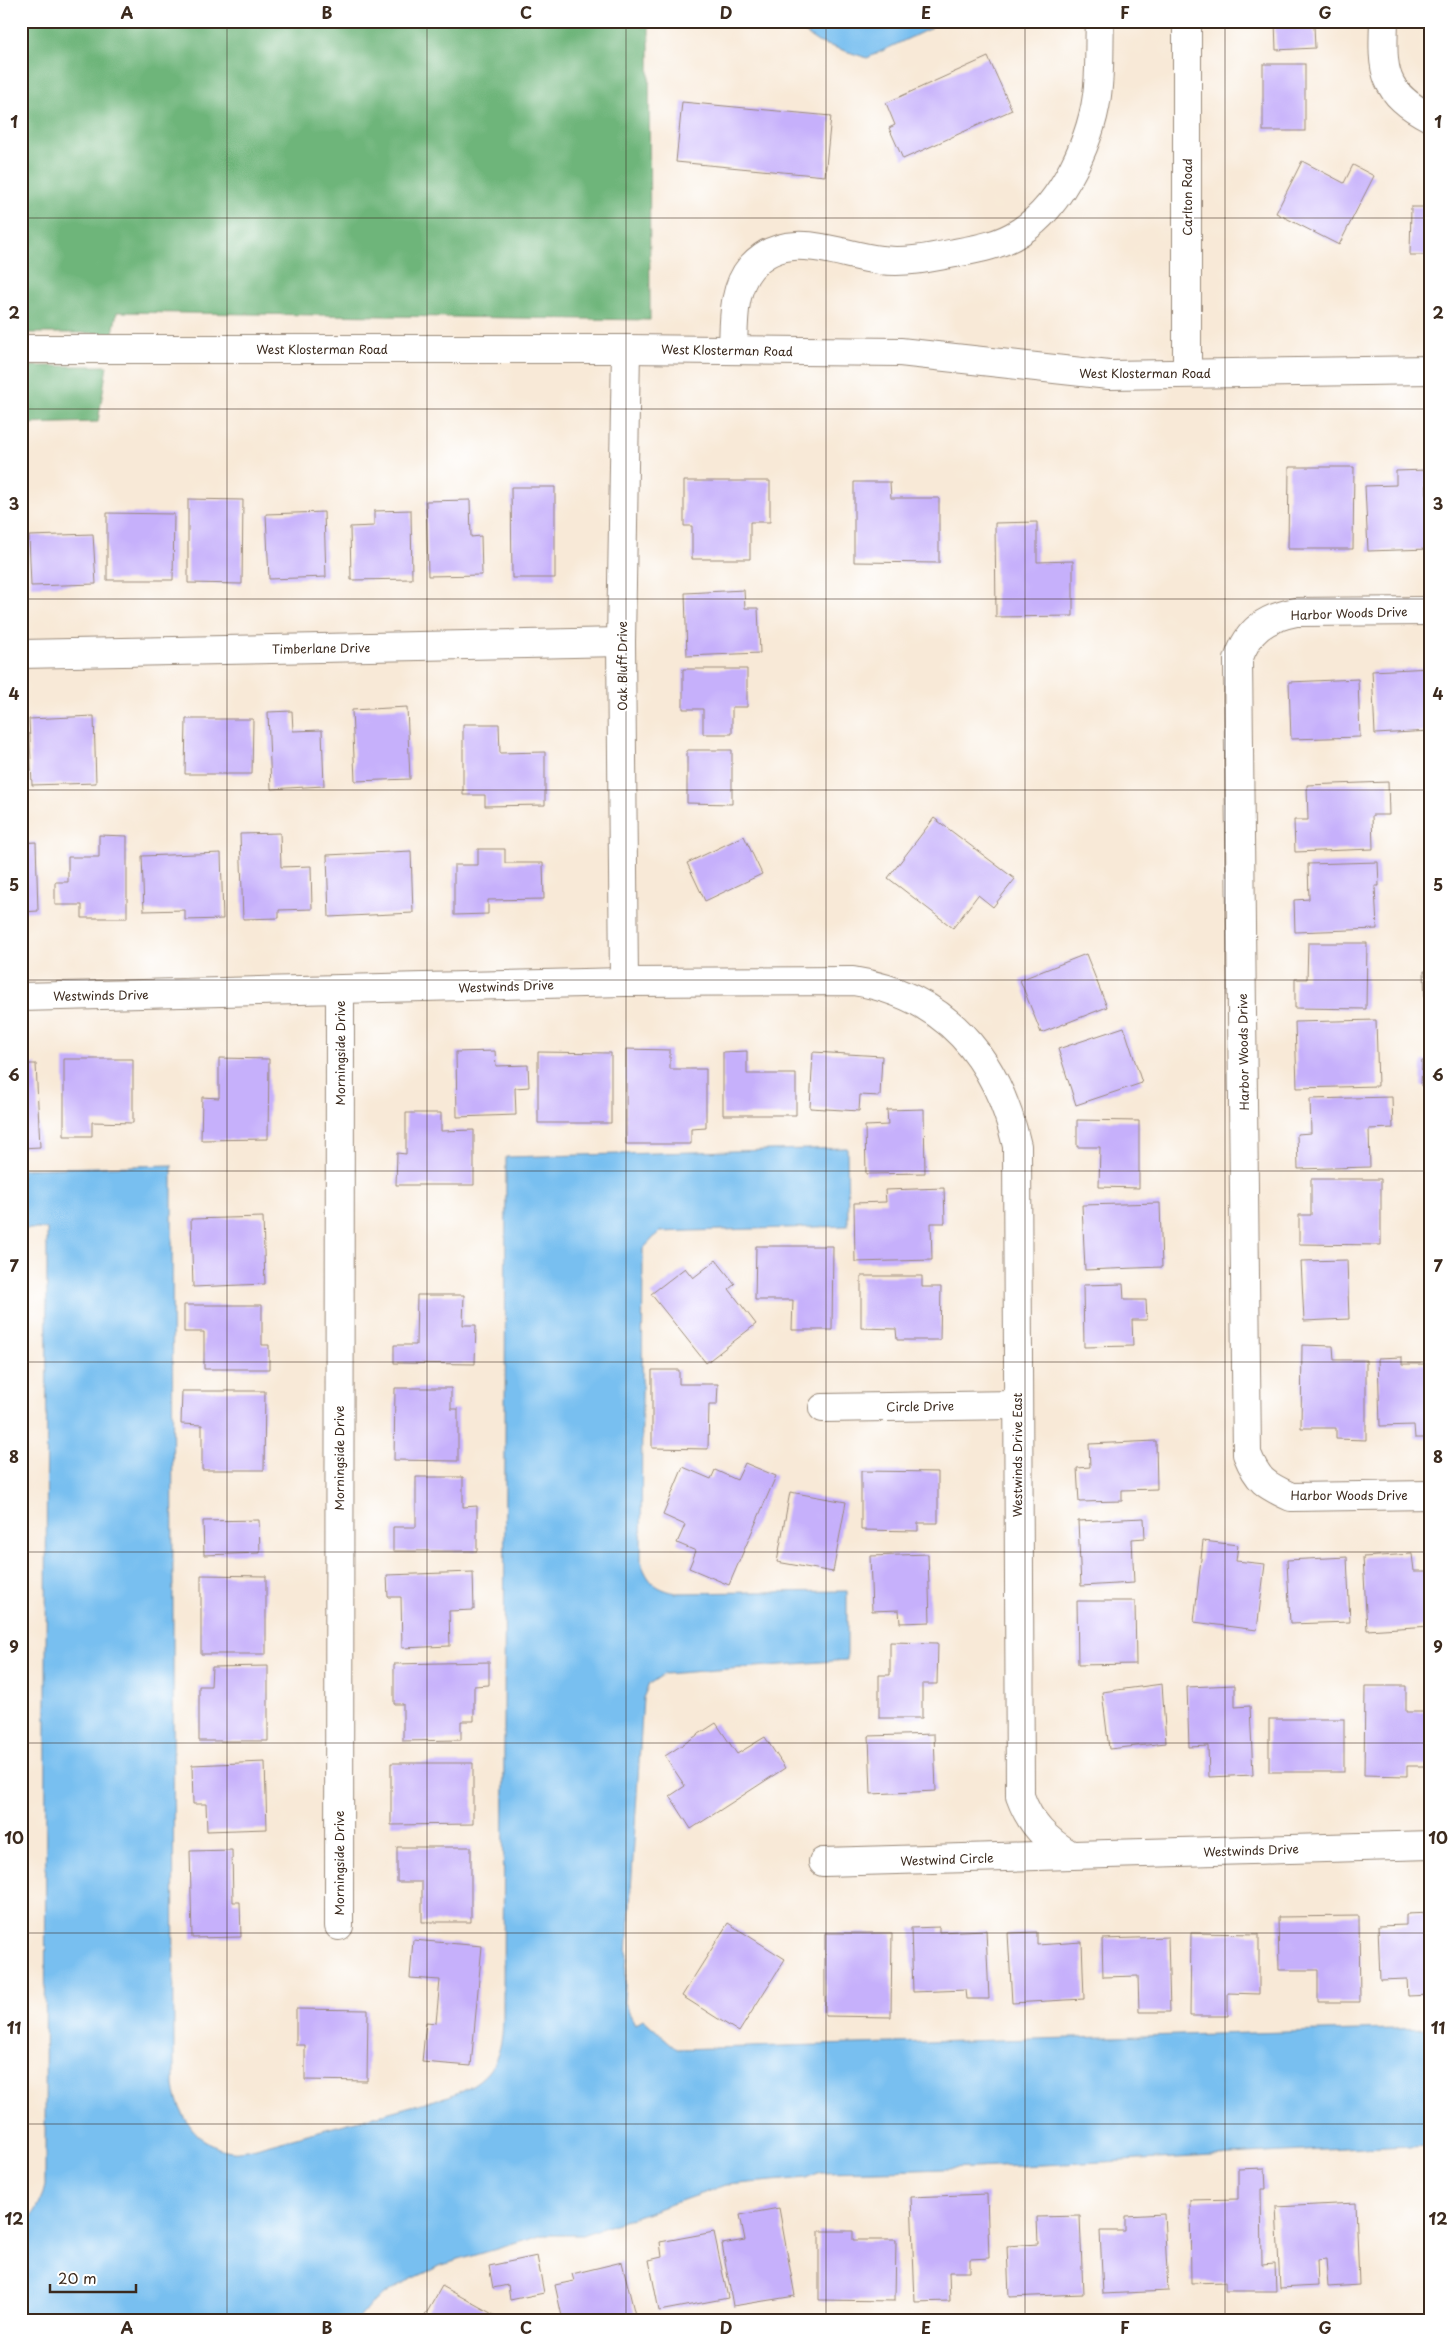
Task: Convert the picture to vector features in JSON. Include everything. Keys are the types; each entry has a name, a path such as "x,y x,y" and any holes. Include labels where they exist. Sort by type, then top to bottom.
{"street":[{"path":"733,350 734,318 742,281 751,267 775,250 795,244 877,259 918,260 988,246 1020,232 1038,217 1052,203 1068,177 1087,132 1098,87 1100,21"},
{"name":"Carlton Road","path":"1187,373 1188,21"},
{"path":"1384,21 1383,62 1387,76 1404,101 1414,110 1431,118"},
{"name":"West Klosterman Road","path":"21,350 626,349 900,352 1109,375 1431,370"},
{"name":"Oak Bluff Drive","path":"624,982 622,642 626,349"},
{"name":"Harbor Woods Drive","path":"1431,611 1296,612 1275,616 1256,630 1244,644 1238,660 1248,1454 1255,1473 1271,1488 1291,1497 1431,1495"},
{"name":"Timberlane Drive","path":"21,654 622,642"},
{"name":"Westwinds Drive","path":"21,997 624,982 852,981 878,985 897,991 947,1020 971,1045"},
{"name":"Morningside Drive","path":"339,1926 340,990"},
{"name":"Westwinds Drive East","path":"971,1045 985,1065 1002,1096 1009,1113 1016,1146 1016,1405 1020,1796 1026,1813 1038,1830 1051,1843 1071,1855"},
{"name":"Circle Drive","path":"823,1408 1016,1405"},
{"name":"Westwinds Drive","path":"1071,1855 1431,1845"},
{"name":"Westwind Circle","path":"823,1862 1071,1855"}],"green space":[{"path":"21,21 649,21 650,320 117,312 113,333 21,333"},
{"path":"21,366 107,366 98,422 21,424"}],"water":[{"path":"787,21 935,21 931,28 867,58 818,42"},
{"path":"847,1148 848,1226 659,1232 643,1249 641,1562 646,1575 657,1586 675,1593 847,1591 847,1660 664,1674 649,1684 643,1698 624,2003 635,2024 643,2019 677,2049 1431,2028 1431,2145 1049,2165 820,2172 807,2178 726,2185 583,2235 544,2235 442,2265 397,2286 371,2304 357,2321 21,2321 21,2228 36,2209 45,2186 47,1229 21,1229 21,1169 172,1165 174,2087 181,2109 192,2129 210,2144 220,2149 235,2151 248,2150 449,2096 474,2084 483,2076 491,2068 500,2047 503,2020 506,1157"}],"building":[{"path":"1275,21 1319,21 1320,25 1314,25 1315,48 1276,50"},
{"path":"988,57 1012,110 903,159 889,128 895,125 886,103"},
{"path":"1263,64 1305,64 1305,131 1263,131"},
{"path":"682,102 831,116 825,176 676,162"},
{"path":"1302,161 1344,183 1353,165 1374,176 1339,245 1276,213"},
{"path":"1411,207 1431,207 1431,255 1410,255"},
{"path":"1289,467 1354,467 1353,549 1288,549"},
{"path":"1426,470 1429,549 1368,551 1365,486 1396,485 1396,471"},
{"path":"684,481 770,481 770,522 750,522 750,559 692,559 692,526 684,526"},
{"path":"854,482 890,482 891,498 939,498 939,563 854,562"},
{"path":"511,487 555,487 555,578 512,578"},
{"path":"188,499 243,500 242,584 188,583"},
{"path":"470,500 471,537 481,536 482,575 428,576 426,501"},
{"path":"411,510 412,579 351,580 350,527 374,526 374,511"},
{"path":"324,512 326,577 269,579 266,514"},
{"path":"107,513 174,514 173,580 107,580"},
{"path":"1037,522 1037,562 1073,561 1073,616 996,617 995,523"},
{"path":"93,534 96,584 31,586 29,536"},
{"path":"744,590 745,608 758,608 760,653 687,656 685,593"},
{"path":"1431,668 1431,731 1375,734 1372,671"},
{"path":"683,669 747,669 747,707 732,707 732,734 703,734 703,709 683,709"},
{"path":"1358,679 1360,737 1291,739 1289,682"},
{"path":"407,707 410,779 355,781 352,710"},
{"path":"292,711 293,731 322,730 324,786 271,789 268,712"},
{"path":"94,716 96,783 32,785 29,719"},
{"path":"186,719 253,719 252,774 185,774"},
{"path":"463,724 499,724 500,753 545,752 545,805 485,806 485,795 463,795"},
{"path":"687,750 732,750 732,804 687,803"},
{"path":"1388,782 1389,815 1372,815 1373,849 1295,852 1294,820 1308,820 1307,785"},
{"path":"934,818 1015,879 993,907 978,895 953,928 888,878"},
{"path":"280,833 281,867 311,866 312,909 279,910 279,918 243,919 240,834"},
{"path":"99,835 127,836 127,918 82,918 82,905 55,905 55,882 68,882 68,857 99,857"},
{"path":"744,836 762,874 705,901 687,863"},
{"path":"36,842 38,911 21,912 21,843"},
{"path":"478,849 505,849 505,863 543,863 544,899 488,900 488,914 454,915 454,865 478,865"},
{"path":"411,851 413,913 329,917 327,855"},
{"path":"221,853 223,919 185,920 185,910 144,911 142,856"},
{"path":"1378,862 1379,886 1375,886 1377,929 1295,932 1294,900 1309,899 1308,864"},
{"path":"1308,943 1367,943 1366,1009 1295,1008 1295,979 1307,979"},
{"path":"1086,954 1107,1007 1041,1033 1020,980"},
{"path":"1424,971 1431,971 1431,1006 1425,1006"},
{"path":"1376,1020 1378,1086 1297,1088 1295,1022"},
{"path":"1124,1027 1142,1083 1076,1105 1058,1049"},
{"path":"626,1049 670,1050 670,1069 706,1069 706,1128 691,1129 691,1144 626,1144"},
{"path":"495,1051 496,1066 528,1065 529,1087 515,1088 516,1115 457,1117 456,1052"},
{"path":"747,1051 747,1074 796,1074 796,1115 723,1115 723,1052"},
{"path":"538,1052 611,1053 611,1123 538,1123"},
{"path":"813,1052 882,1056 880,1096 860,1095 859,1111 810,1108"},
{"path":"219,1058 269,1059 268,1139 201,1140 202,1097 219,1098"},
{"path":"64,1059 133,1059 133,1123 92,1122 92,1136 64,1136"},
{"path":"1422,1061 1431,1061 1431,1086 1421,1086"},
{"path":"21,1064 36,1064 40,1147 21,1148"},
{"path":"1392,1097 1393,1128 1369,1129 1370,1167 1298,1169 1297,1134 1311,1133 1310,1099"},
{"path":"924,1109 925,1173 866,1174 865,1126 888,1125 887,1110"},
{"path":"406,1113 441,1113 441,1131 474,1130 474,1185 396,1185 397,1153 406,1154"},
{"path":"1077,1120 1139,1121 1139,1188 1099,1187 1100,1147 1077,1147"},
{"path":"1311,1179 1381,1179 1381,1245 1299,1244 1299,1215 1311,1215"},
{"path":"944,1188 945,1223 931,1223 932,1260 855,1262 854,1203 886,1202 885,1190"},
{"path":"1160,1203 1162,1267 1085,1270 1082,1205"},
{"path":"263,1217 265,1284 193,1287 191,1219"},
{"path":"756,1246 833,1246 832,1330 792,1330 793,1300 755,1300"},
{"path":"716,1260 735,1284 729,1289 756,1324 706,1363 651,1294 685,1268 693,1278"},
{"path":"1347,1260 1349,1319 1304,1321 1301,1261"},
{"path":"861,1276 922,1276 922,1287 941,1287 940,1340 897,1340 896,1329 861,1328"},
{"path":"1123,1284 1124,1300 1146,1300 1147,1320 1132,1320 1133,1346 1084,1347 1083,1285"},
{"path":"417,1295 464,1295 463,1325 476,1325 475,1364 394,1363 394,1345 416,1345"},
{"path":"184,1305 262,1305 262,1345 269,1345 269,1369 204,1369 204,1332 184,1332"},
{"path":"1302,1345 1333,1346 1334,1360 1366,1360 1366,1440 1336,1439 1336,1428 1301,1428"},
{"path":"1402,1357 1402,1364 1431,1364 1431,1438 1415,1438 1414,1425 1380,1426 1378,1358"},
{"path":"652,1370 679,1370 679,1384 718,1384 717,1405 709,1405 708,1449 652,1448"},
{"path":"395,1388 451,1388 451,1409 458,1409 458,1461 394,1460"},
{"path":"182,1391 265,1391 264,1470 202,1470 202,1425 181,1424"},
{"path":"1156,1441 1157,1489 1122,1490 1122,1501 1079,1502 1077,1468 1090,1467 1089,1444"},
{"path":"745,1463 776,1476 729,1585 689,1568 696,1551 677,1543 685,1525 663,1515 683,1467 711,1479 715,1470 737,1480"},
{"path":"861,1471 938,1472 938,1523 918,1523 918,1531 861,1530"},
{"path":"416,1477 463,1477 463,1507 477,1506 477,1551 393,1551 393,1527 416,1527"},
{"path":"790,1492 846,1502 833,1572 777,1562"},
{"path":"1144,1518 1145,1538 1132,1539 1134,1583 1081,1586 1078,1521"},
{"path":"259,1520 260,1553 204,1555 203,1521"},
{"path":"1203,1541 1238,1545 1236,1561 1265,1564 1257,1630 1194,1622"},
{"path":"928,1554 930,1622 900,1623 899,1610 872,1611 870,1556"},
{"path":"1412,1554 1414,1571 1429,1571 1431,1626 1367,1630 1363,1557"},
{"path":"1347,1557 1350,1622 1290,1624 1287,1560"},
{"path":"473,1572 474,1610 449,1611 450,1646 402,1648 401,1597 388,1597 387,1575"},
{"path":"201,1575 266,1576 266,1654 201,1654"},
{"path":"1077,1601 1135,1601 1136,1664 1078,1665"},
{"path":"890,1642 938,1643 937,1684 922,1684 922,1718 879,1718 879,1675 890,1675"},
{"path":"489,1662 489,1685 474,1686 474,1721 461,1721 461,1740 403,1741 403,1704 394,1704 394,1664"},
{"path":"268,1666 268,1741 199,1741 199,1686 211,1686 212,1667"},
{"path":"1162,1684 1166,1743 1109,1749 1102,1692"},
{"path":"1235,1685 1235,1707 1250,1706 1253,1775 1209,1777 1208,1746 1189,1747 1187,1687"},
{"path":"1365,1686 1406,1686 1406,1712 1431,1712 1431,1766 1407,1766 1407,1776 1364,1775"},
{"path":"1269,1719 1344,1719 1344,1772 1269,1772"},
{"path":"716,1723 737,1754 765,1737 785,1768 691,1829 670,1796 685,1786 665,1756"},
{"path":"934,1734 936,1791 871,1794 869,1736"},
{"path":"265,1762 267,1829 207,1831 206,1804 193,1804 192,1765"},
{"path":"391,1763 473,1763 473,1824 391,1825"},
{"path":"397,1847 471,1847 471,1922 422,1922 422,1882 397,1882"},
{"path":"232,1850 233,1902 240,1902 241,1937 192,1938 190,1851"},
{"path":"1431,1913 1431,1995 1408,1996 1407,1979 1380,1980 1378,1926 1406,1925 1406,1914"},
{"path":"1359,1916 1360,2002 1318,2002 1318,1970 1279,1970 1278,1917"},
{"path":"728,1923 785,1959 739,2032 682,1996"},
{"path":"939,1927 939,1932 986,1930 989,1999 967,1999 966,1990 913,1992 911,1928"},
{"path":"1037,1932 1037,1945 1082,1942 1084,1999 1012,2003 1008,1933"},
{"path":"825,1933 892,1933 891,2017 825,2016"},
{"path":"1191,1933 1259,1934 1259,1994 1228,1993 1228,2016 1190,2016"},
{"path":"1168,1937 1170,2012 1139,2012 1138,1976 1103,1977 1102,1939"},
{"path":"413,1940 482,1946 471,2066 422,2062 426,2022 436,2023 440,1980 410,1978"},
{"path":"296,2009 368,2010 367,2081 305,2080 305,2045 296,2045"},
{"path":"1265,2168 1266,2189 1261,2189 1262,2265 1275,2264 1276,2291 1225,2291 1225,2282 1191,2283 1190,2200 1238,2199 1238,2169"},
{"path":"987,2194 989,2258 970,2259 970,2272 949,2272 950,2301 915,2302 911,2197"},
{"path":"1356,2203 1359,2285 1328,2287 1326,2259 1317,2260 1318,2286 1280,2288 1276,2207"},
{"path":"779,2208 795,2296 733,2306 722,2244 745,2240 740,2215"},
{"path":"1164,2214 1168,2291 1103,2294 1100,2231 1125,2231 1125,2216"},
{"path":"1080,2216 1083,2294 1009,2297 1007,2246 1038,2244 1037,2217"},
{"path":"819,2231 853,2231 853,2240 896,2240 895,2301 819,2300"},
{"path":"714,2232 728,2298 659,2311 649,2260 662,2257 660,2242"},
{"path":"537,2256 544,2293 510,2300 508,2285 493,2288 489,2266"},
{"path":"622,2262 636,2319 563,2321 555,2285 574,2281 572,2274"},
{"path":"442,2286 505,2321 422,2321"}]}
